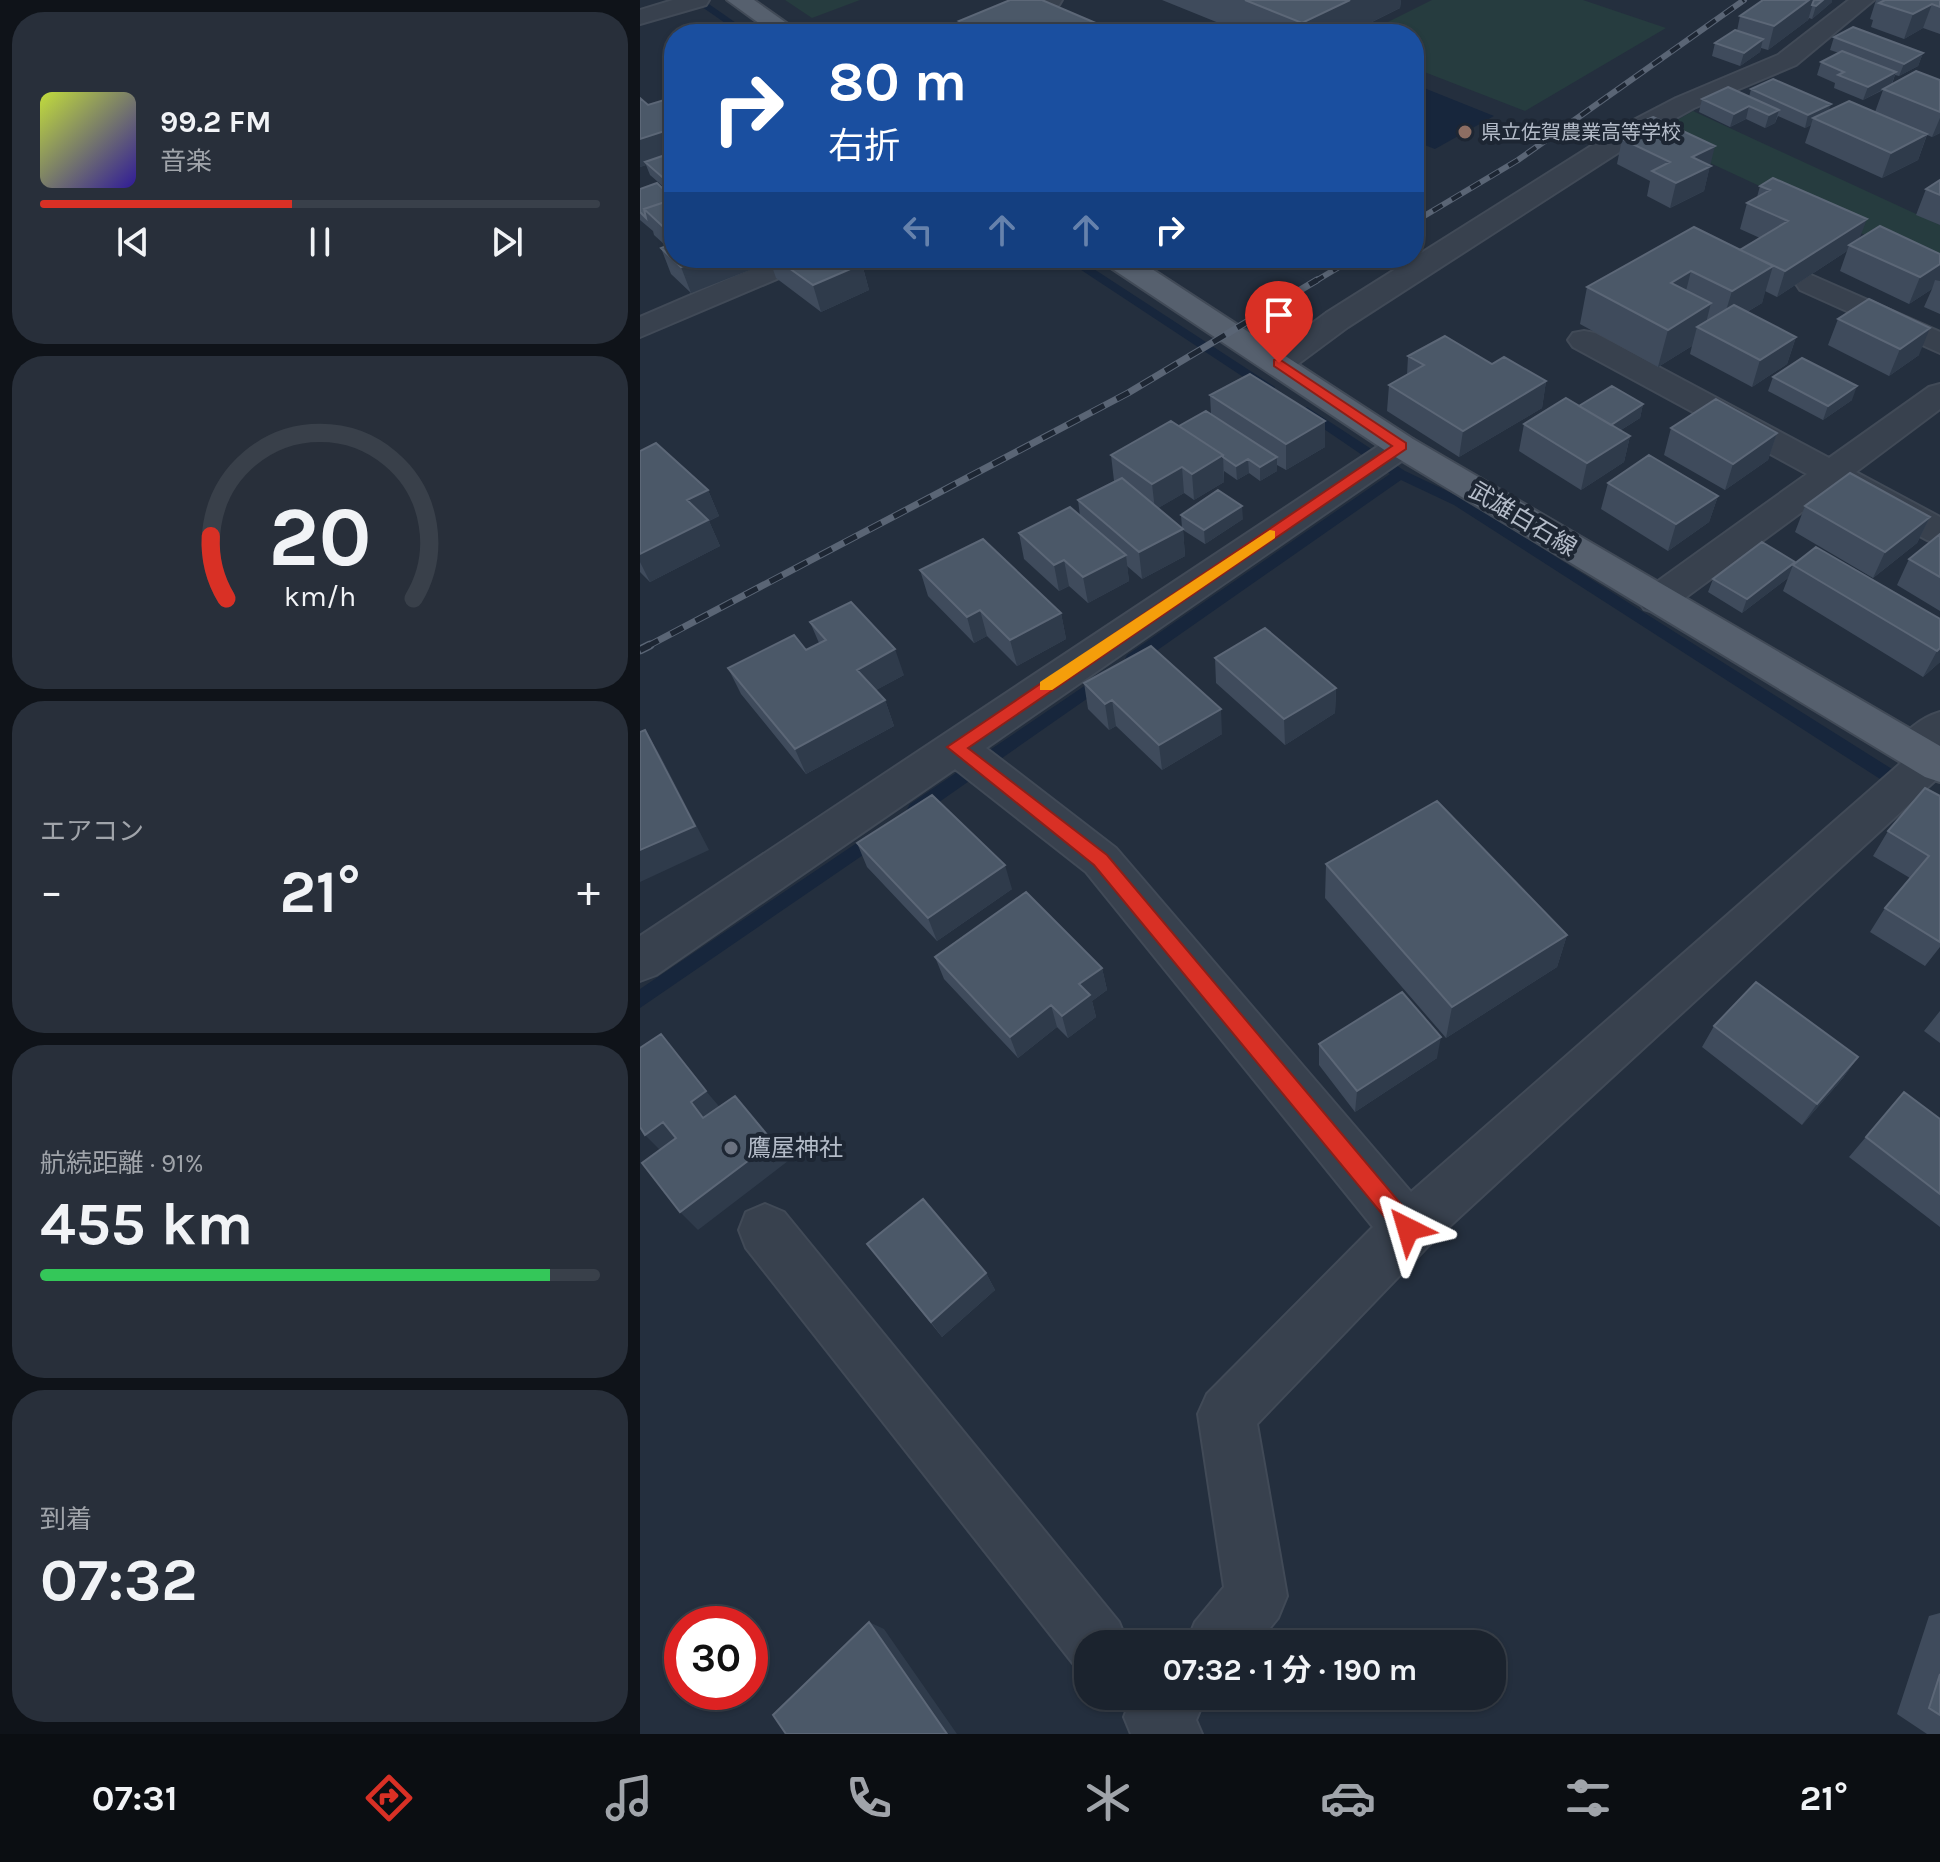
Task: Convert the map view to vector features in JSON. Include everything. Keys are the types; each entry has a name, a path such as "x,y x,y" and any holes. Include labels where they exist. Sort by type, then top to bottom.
{"main road":[{"path":"738,0 775,24"},
{"name":"武雄白石線","path":"1131,268 1279,363 1384,456 1657,600 1922,763"}],"street":[{"path":"992,24 1051,0"},
{"path":"1424,265 1635,130 1685,103 1787,60 1863,0"},
{"path":"640,17 692,2"},
{"path":"640,328 779,268"},
{"path":"1279,363 1337,320 1419,268"},
{"path":"1811,284 1940,344"},
{"path":"1584,340 1940,532"},
{"path":"1657,600 1940,394"},
{"path":"640,961 970,759 1384,456"},
{"path":"970,759 1101,860 1408,1229"},
{"path":"1228,1630 1256,1596 1227,1414 1408,1229 1922,763"},
{"path":"765,1230 1086,1630"}],"green space":[{"path":"785,0 860,0 812,18"},
{"path":"1432,0 1583,0 1666,28 1525,111 1424,72 1424,24 1384,24"},
{"path":"1693,111 1940,225 1940,270 1650,135"}],"water":[{"path":"1424,88 1494,116 1435,149 1424,145"}],"building":[{"path":"1010,0 1042,0 1098,24 966,24 959,21"},
{"path":"1245,0 1350,0 1302,23"},
{"path":"1763,0 1809,0 1774,26 1740,16"},
{"path":"1885,0 1940,0 1940,7 1932,4 1913,14 1879,3"},
{"path":"1853,27 1923,53 1904,64 1834,37"},
{"path":"1735,30 1763,39 1744,53 1715,43"},
{"path":"1842,51 1896,72 1868,87 1838,75 1844,72 1821,62"},
{"path":"1916,71 1940,80 1940,112 1883,89"},
{"path":"1773,79 1831,104 1808,115 1751,89"},
{"path":"1728,87 1779,110 1769,115 1749,106 1734,114 1702,99"},
{"path":"640,98 648,105 664,100 664,131 640,139"},
{"path":"1849,101 1927,134 1891,153 1813,118"},
{"path":"1653,117 1715,146 1692,157 1711,166 1676,183 1652,171 1670,162 1622,139 1649,126 1641,122"},
{"path":"664,155 664,179 645,162"},
{"path":"1773,178 1867,219 1785,271 1740,250 1788,221 1747,203 1770,190 1760,186"},
{"path":"1940,180 1940,195 1926,189"},
{"path":"657,183 664,190 664,202 644,209 646,218 640,212 640,189"},
{"path":"664,202 664,228 644,209"},
{"path":"1880,226 1940,254 1940,264 1920,277 1849,245"},
{"path":"1694,227 1773,266 1732,291 1691,271 1671,283 1711,303 1668,330 1587,287"},
{"path":"789,268 853,268 813,285"},
{"path":"1869,299 1930,328 1900,349 1838,319"},
{"path":"1734,305 1796,337 1760,360 1697,327"},
{"path":"1445,336 1492,364 1504,357 1546,381 1463,431 1389,385 1424,365 1408,356"},
{"path":"1802,358 1857,386 1828,406 1773,377"},
{"path":"1250,374 1325,421 1286,444 1210,395"},
{"path":"1612,386 1643,404 1611,425 1579,406"},
{"path":"1566,398 1630,436 1587,463 1524,424"},
{"path":"1716,399 1777,433 1733,464 1671,428"},
{"path":"1206,411 1277,457 1260,467 1248,459 1236,466 1179,426"},
{"path":"1171,421 1223,455 1192,474 1182,467 1152,484 1111,455"},
{"path":"656,443 708,490 687,500 708,520 640,554 640,451"},
{"path":"1649,455 1718,496 1676,524 1608,483"},
{"path":"1850,473 1930,517 1885,552 1805,506"},
{"path":"1122,478 1183,529 1139,552 1078,500"},
{"path":"1218,490 1242,506 1204,530 1181,515"},
{"path":"1070,507 1126,555 1083,577 1064,560 1054,565 1019,533"},
{"path":"1940,534 1940,577 1909,559"},
{"path":"983,539 1061,613 1010,640 980,610 967,617 920,570"},
{"path":"1762,542 1795,562 1747,599 1713,579"},
{"path":"1816,547 1940,619 1940,648 1937,651 1793,565"},
{"path":"851,602 895,649 857,670 885,700 795,749 728,668 794,635 806,650 826,640 810,622"},
{"path":"1265,628 1336,688 1284,719 1215,658"},
{"path":"1151,646 1221,709 1159,745 1112,700 1105,704 1084,683"},
{"path":"645,730 695,826 640,850 640,732"},
{"path":"1925,788 1940,796 1940,942 1885,908 1929,856 1888,831"},
{"path":"932,795 1005,865 928,918 857,843"},
{"path":"1437,801 1567,935 1452,1007 1326,864"},
{"path":"1026,892 1102,968 1079,984 1090,995 1062,1016 1051,1005 1010,1037 935,957"},
{"path":"1756,982 1858,1057 1817,1104 1714,1026"},
{"path":"1402,992 1441,1037 1357,1091 1319,1044"},
{"name":"鷹屋神社","path":"661,1034 706,1091 691,1102 703,1118 735,1096 773,1142 680,1212 642,1163 676,1138 663,1122 645,1135 640,1127 640,1048"},
{"path":"1904,1092 1940,1119 1940,1194 1866,1137"},
{"path":"923,1199 986,1273 931,1322 867,1244"},
{"path":"869,1622 947,1734 786,1734 773,1715"},
{"path":"1940,1674 1940,1715 1929,1708"}],"waterway":[{"path":"697,0 732,24"},
{"path":"1084,268 1268,387"},
{"path":"1307,411 1400,474"},
{"path":"1133,659 1400,474"},
{"path":"1400,474 1459,502 1897,781 1940,805"},
{"path":"916,809 1105,678"},
{"path":"640,1000 879,835"}],"railway":[{"path":"1424,216 1518,160 1744,0"},
{"path":"1314,282 1337,268"},
{"path":"646,647 1128,393 1317,280"},
{"path":"646,647 650,645"},
{"path":"640,650 646,647"}],"slow traffic":[{"path":"1046,686 1270,534"}],"place":[{"name":"県立佐賀農業高等学校","path":"1465,132"},
{"name":"鷹屋神社","path":"731,1148"}],"route":[{"path":"1279,363 1401,446 956,747 1101,860 1408,1229"}]}
